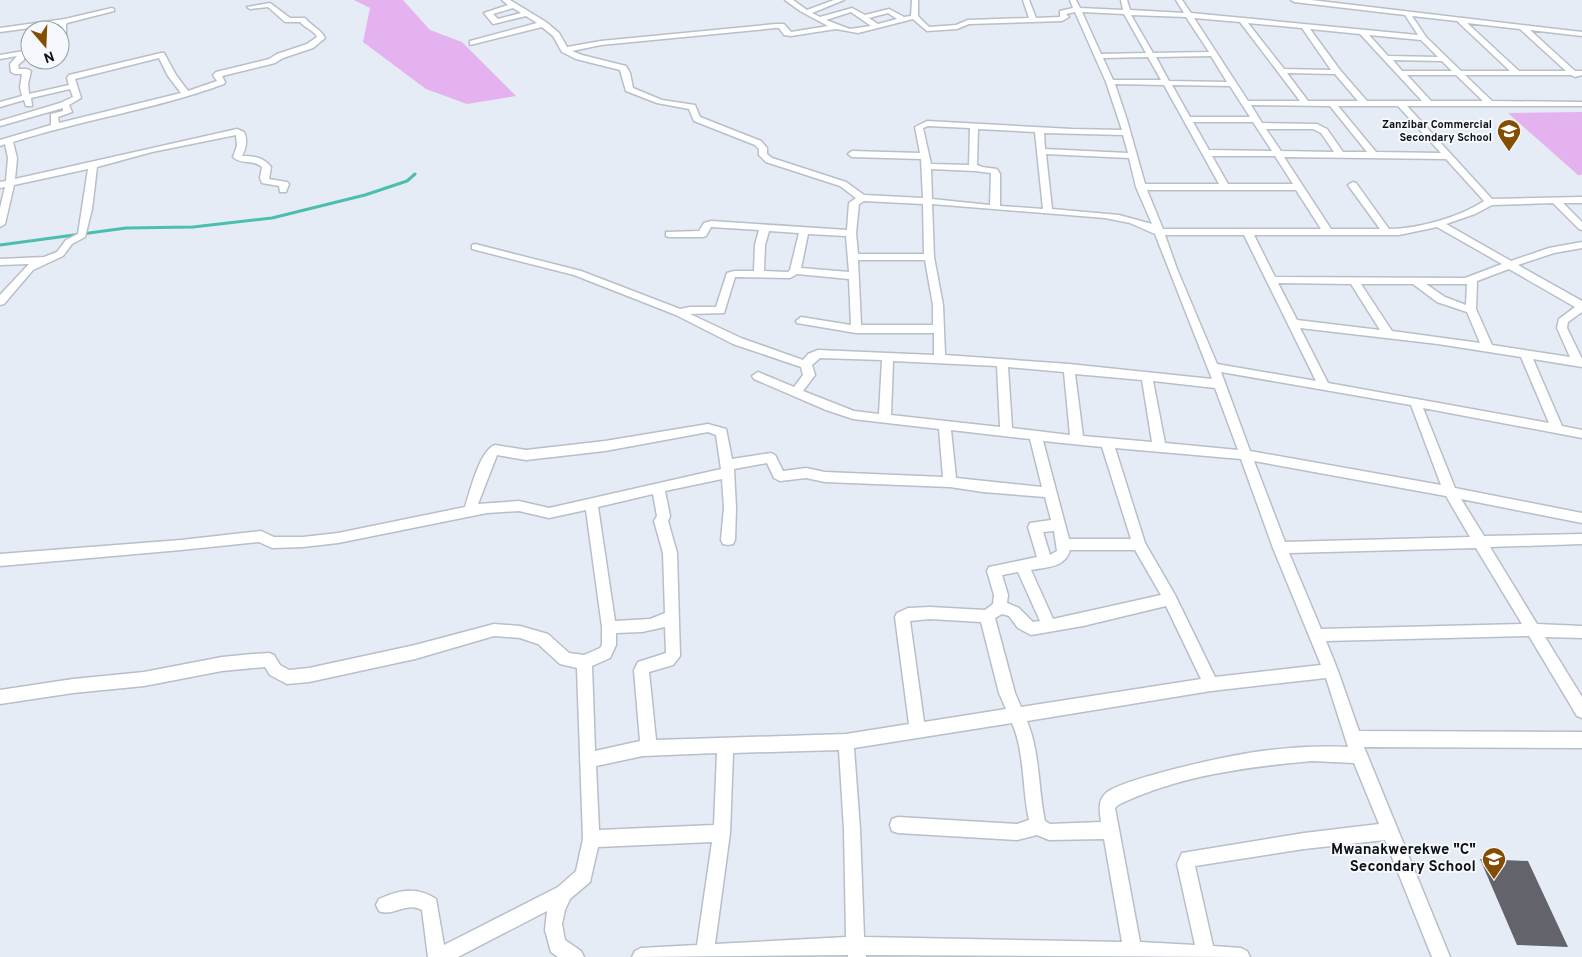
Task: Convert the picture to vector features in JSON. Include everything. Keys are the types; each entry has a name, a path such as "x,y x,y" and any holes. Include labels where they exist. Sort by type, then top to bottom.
{"street":[{"path":"505,0 543,24 556,35 565,50 579,56 623,68 629,90 644,98 692,107 697,119 758,143 764,148 763,155 769,160 843,184 862,198 929,201 1130,219 1146,224 1159,232 1411,230 1483,207 1490,202 1582,200"},
{"path":"788,1 798,0"},
{"path":"807,12 841,0"},
{"path":"914,17 915,0"},
{"path":"1026,0 1033,20"},
{"path":"1073,0 1110,82 1123,120 1141,187 1172,269 1213,367 1280,548 1317,635 1357,747 1441,957"},
{"path":"1124,0 1127,13 1225,187"},
{"path":"1179,0 1246,103 1297,187 1328,232"},
{"path":"1294,0 1582,34"},
{"path":"788,1 836,27 854,31 914,17"},
{"path":"0,224 5,184 13,161 4,142 55,126 186,94 221,82 217,76 219,74 272,61 280,56 310,46 321,38 319,33 307,26 302,20 288,20 270,4 250,7"},
{"path":"513,6 488,13 496,22 526,14"},
{"path":"70,20 112,10"},
{"path":"820,19 850,10 876,26"},
{"path":"914,17 927,29 957,27 968,22 1062,18 1065,17 1062,12 1078,10 1242,20 1423,38"},
{"path":"863,18 889,11 904,20"},
{"path":"1407,13 1423,38 1488,103"},
{"path":"1242,20 1306,103"},
{"path":"1460,20 1516,72"},
{"path":"473,43 543,24"},
{"path":"565,50 601,43 776,26 781,26 786,33 791,34 836,27"},
{"path":"1304,26 1364,103"},
{"path":"0,30 20,27"},
{"path":"1522,27 1582,81"},
{"path":"1363,33 1428,103"},
{"path":"0,57 20,54"},
{"path":"1099,56 1214,54"},
{"path":"0,124 77,100 71,78 75,76 162,55 172,76 186,94"},
{"path":"1386,58 1444,58"},
{"path":"20,60 14,64 15,72 27,71 23,81 24,94 27,97 33,114"},
{"path":"1283,71 1338,72"},
{"path":"1400,73 1582,73"},
{"path":"1110,82 1233,84"},
{"path":"0,104 74,86"},
{"path":"1246,103 1582,104"},
{"path":"1332,103 1373,154"},
{"path":"1400,103 1490,202"},
{"path":"55,126 54,116 68,112 66,106 62,105"},
{"path":"1188,120 1314,126 1320,128 1339,153"},
{"path":"940,358 940,329 936,289 929,257 929,201 926,161 919,127 922,124 974,125 1039,130 1125,133"},
{"path":"974,125 973,166 975,168"},
{"path":"1039,130 1048,212"},
{"path":"5,184 237,132 240,134 242,141 241,150 237,157 240,159 257,158 262,161 267,166 265,181 284,184 284,190"},
{"path":"1042,151 1132,156"},
{"path":"1206,153 1339,153 1449,156"},
{"path":"852,154 926,161 994,172 996,174 995,208"},
{"path":"0,164 13,161"},
{"path":"0,302 29,268 60,254 69,242 82,234 90,202 93,165"},
{"path":"1353,185 1386,231"},
{"path":"1141,187 1297,187"},
{"path":"856,329 851,234 854,203 862,198"},
{"path":"1555,200 1582,227"},
{"path":"1437,223 1582,307 1563,321 1562,328 1580,363"},
{"path":"669,234 703,234 707,225 711,224 851,234"},
{"path":"759,274 760,245 765,227"},
{"path":"1247,231 1324,386"},
{"path":"795,272 804,232"},
{"path":"1271,280 1466,281 1510,266 1544,251 1582,245"},
{"path":"475,247 576,273 680,313 737,341 806,364"},
{"path":"853,257 929,257"},
{"path":"0,262 46,260"},
{"path":"680,313 690,310 718,312 731,275 737,273 785,276 795,272 854,276"},
{"path":"1472,279 1471,309 1488,348"},
{"path":"1354,280 1389,335"},
{"path":"1416,281 1432,296 1442,302 1471,309"},
{"path":"1569,299 1582,300"},
{"path":"801,321 856,329 940,329"},
{"path":"1292,324 1488,348 1580,363"},
{"path":"806,364 810,362 812,357 818,354 940,358 1068,368 1219,384"},
{"path":"1525,354 1558,430"},
{"path":"885,419 888,356"},
{"path":"1002,362 1006,432"},
{"path":"796,392 809,375 806,364"},
{"path":"1213,367 1415,402 1582,434"},
{"path":"1068,368 1078,440"},
{"path":"758,376 853,414 1078,440 1245,455 1582,518"},
{"path":"1147,377 1159,446"},
{"path":"1415,402 1450,492 1535,630 1582,711"},
{"path":"944,424 950,482"},
{"path":"470,510 490,454 495,450 526,455 605,446 708,428 722,432 730,508 728,540"},
{"path":"1000,607 1001,595 994,570 1062,556 1064,545 1035,435"},
{"path":"1107,442 1139,544 1170,599 1212,684"},
{"path":"0,560 181,545 261,536 272,543 329,539 470,510 525,506 549,513 770,458 773,460 780,476 806,473 825,477 950,482 983,487 1049,492"},
{"path":"649,748 641,670 643,667 668,660 673,656 670,554 661,521 664,516 658,487"},
{"path":"0,697 85,684 146,679 223,663 252,660 268,660 275,670 287,677 309,675 415,652 494,630 520,632 543,640 565,658 584,662 606,653 609,645 609,627 591,502"},
{"path":"1568,516 1582,533"},
{"path":"1045,561 1034,528 1058,525"},
{"path":"1280,548 1582,539"},
{"path":"1064,545 1139,544"},
{"path":"1022,565 1049,625"},
{"path":"1000,607 1014,612 1031,629 1083,620 1170,599"},
{"path":"918,731 902,617 924,614 987,616 1000,607"},
{"path":"609,627 658,624 672,616"},
{"path":"987,616 1007,693 1023,730 1028,751 1032,798 1038,826"},
{"path":"1317,635 1535,630 1582,632"},
{"path":"385,905 408,898 422,898 430,905 438,957 564,893 584,876 591,839 584,662"},
{"path":"588,760 649,748 846,742 1212,684 1331,671"},
{"path":"1133,954 1111,830 1108,807 1112,799 1140,786 1222,764 1259,758 1312,754 1357,747 1582,740"},
{"path":"846,742 852,829 856,952"},
{"path":"705,954 722,833 726,746"},
{"path":"898,825 1017,832 1038,826 1049,832 1111,830"},
{"path":"1206,955 1186,864 1188,859 1304,841 1390,831"},
{"path":"591,839 722,833"},
{"path":"564,893 554,912 553,930 557,946 575,957"},
{"path":"641,957 705,954 856,952 1133,954 1241,957"}],"shaded area":[{"path":"354,0 403,0 430,30 462,42 516,96 467,104 426,89 363,42 370,8"},
{"path":"1582,112 1582,175 1578,175 1508,113"}],"building":[{"path":"1480,859 1528,861 1568,947 1517,945"}],"waterway":[{"path":"0,245 126,228 193,227 272,218 365,195 407,181 415,174"}],"place":[{"name":"Zanzibar Commercial Secondary School","path":"1509,152"},
{"name":"Mwanakwerekwe \"C\" Secondary School","path":"1494,880"}]}
